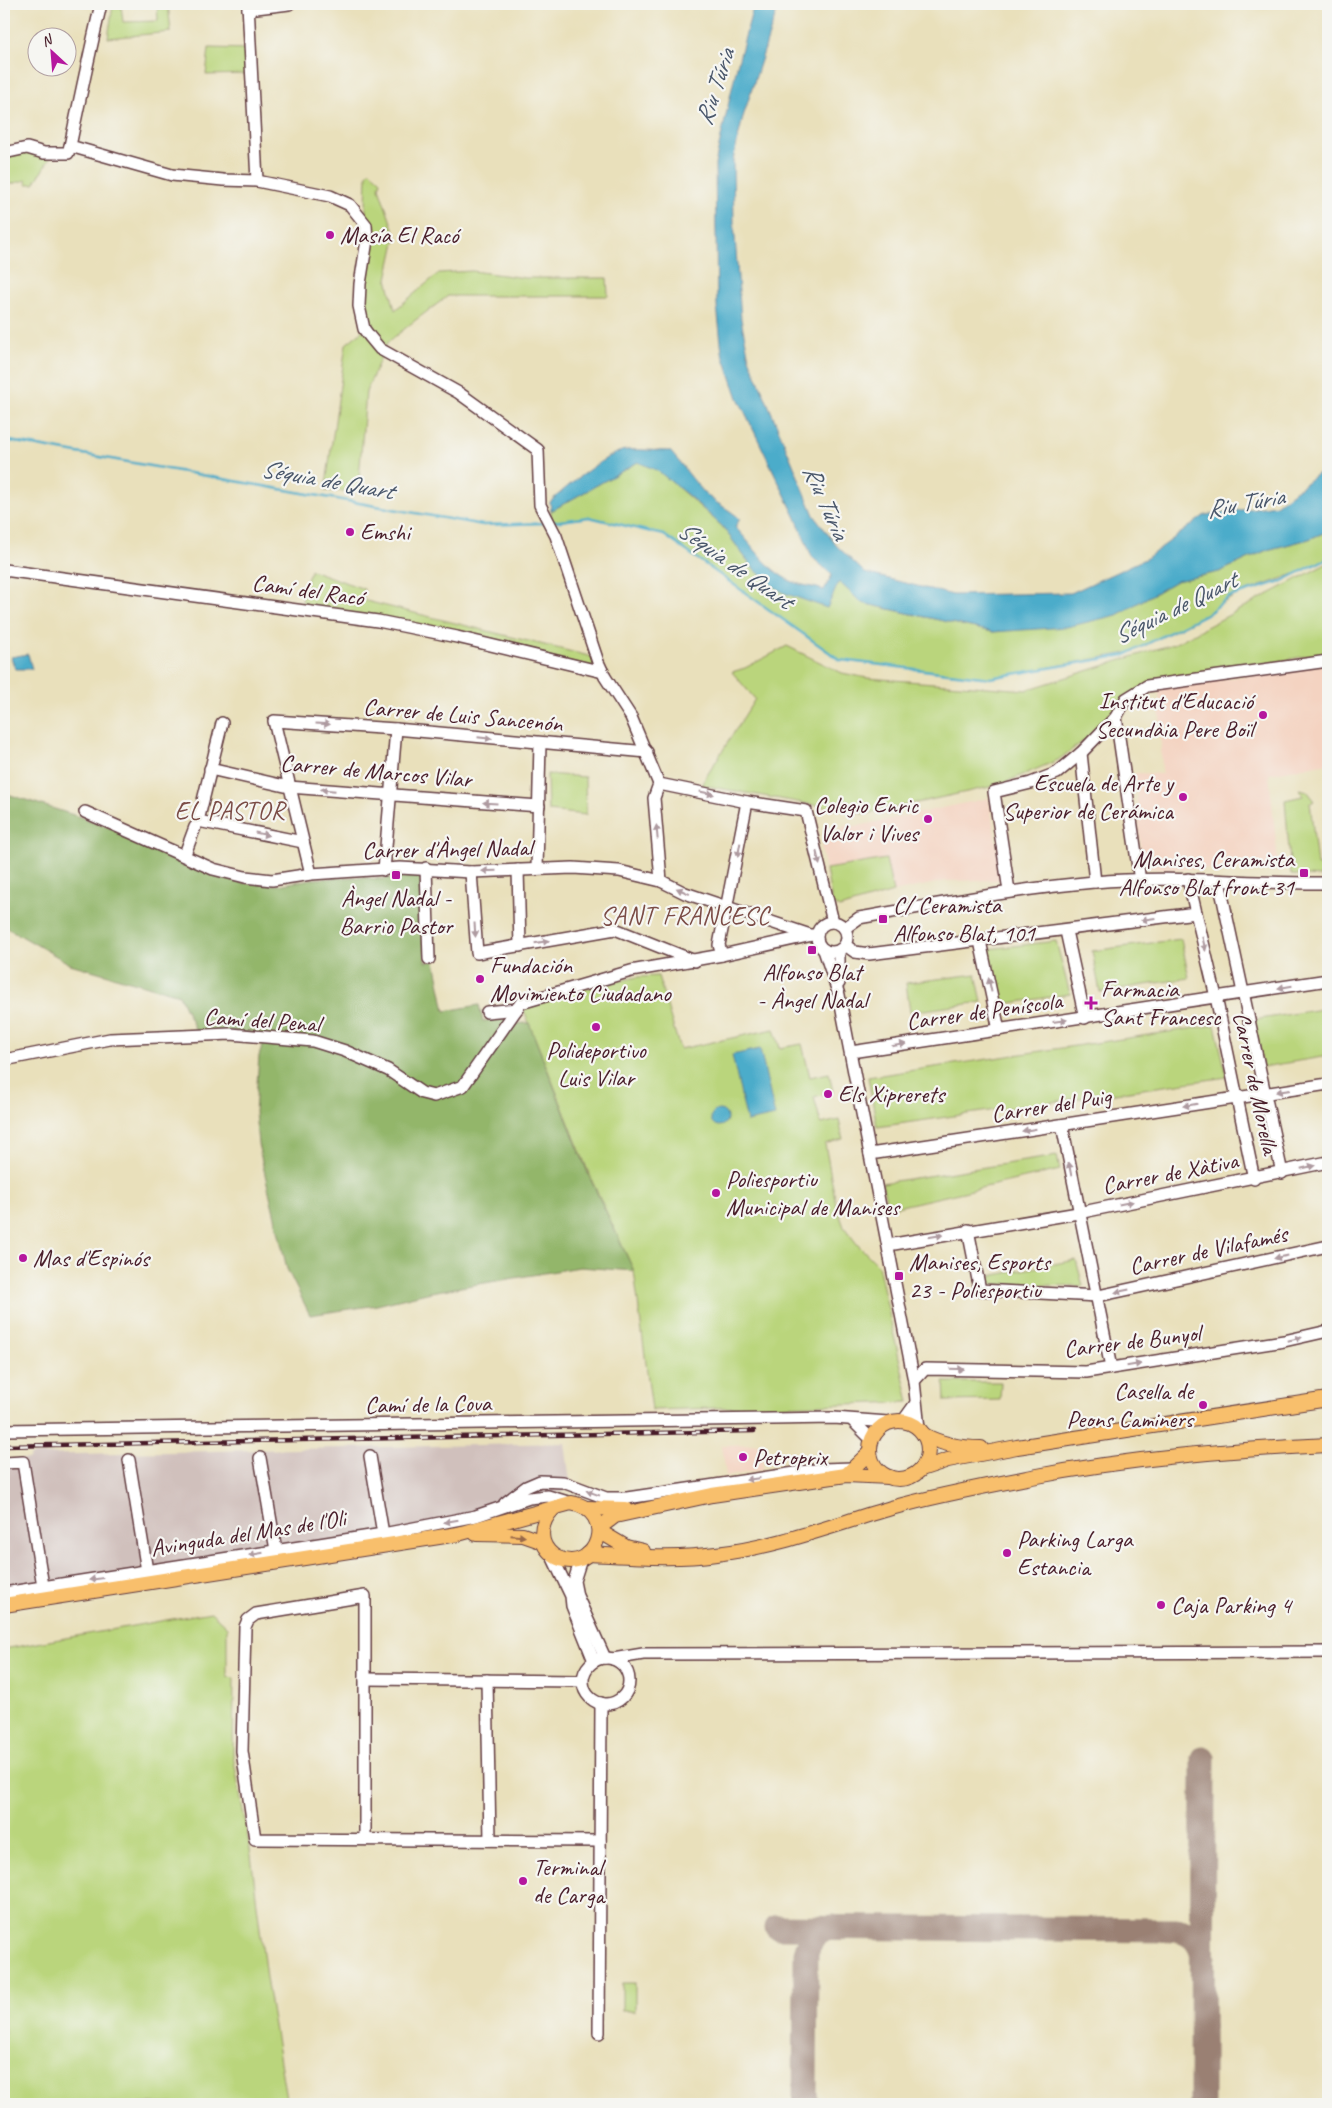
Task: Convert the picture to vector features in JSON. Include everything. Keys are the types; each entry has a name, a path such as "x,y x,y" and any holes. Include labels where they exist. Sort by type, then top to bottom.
{"main road":[{"path":"1269,1408 1328,1393"},
{"path":"599,1529 615,1516 638,1509 850,1471 894,1479 909,1478 921,1469 948,1460 1017,1447 1328,1399"},
{"path":"850,1471 870,1446 878,1429 888,1422 903,1421 938,1443 953,1447 1017,1447"},
{"path":"921,1469 929,1449 922,1432"},
{"path":"458,1534 523,1535 547,1547 564,1560 584,1557 667,1558 715,1555 769,1546 893,1507 1033,1477 1165,1457 1235,1450 1328,1445"},
{"path":"870,1446 876,1468 889,1477"},
{"path":"4,1605 458,1534 571,1503 586,1508 638,1509"},
{"path":"584,1557 594,1548 599,1529 596,1520 586,1508"},
{"path":"547,1547 543,1524 553,1509"},
{"path":"599,1529 626,1547 667,1558"}],"street":[{"path":"4,153 27,148 44,153 68,153 80,103 86,62 101,4"},
{"path":"257,181 248,7 289,4"},
{"path":"70,146 172,175 257,181 330,196 350,206 360,216 366,225 367,240 359,294 364,329 380,349 459,393 538,450 540,505 556,536 602,672 631,717 659,784 654,798 662,881"},
{"name":"Camí del Racó","path":"4,570 378,621 457,637 602,672"},
{"path":"1009,891 994,792 1031,783 1057,772 1081,753 1116,717 1126,699 1147,686 1328,661"},
{"path":"1116,717 1140,881"},
{"name":"Carrer de Luis Sancenón","path":"289,786 274,721 396,729 647,752"},
{"path":"185,854 196,824 222,723"},
{"path":"384,870 396,729"},
{"path":"537,869 540,743"},
{"path":"1081,753 1095,882"},
{"name":"Carrer de Marcos Vilar","path":"210,769 289,786 538,806"},
{"path":"659,784 747,802 806,811 833,922"},
{"path":"289,786 311,874"},
{"path":"722,956 719,945 728,908 747,802"},
{"name":"Carrer d'Àngel Nadal","path":"85,812 185,854 213,869 245,877 272,880 311,874 426,868 471,872 537,869 619,871 662,881 685,893 814,935"},
{"path":"196,824 302,842"},
{"path":"426,868 429,959"},
{"path":"518,870 520,946"},
{"path":"471,872 477,954 615,929 695,961"},
{"path":"845,928 858,918 1009,891 1095,882 1188,879 1328,883"},
{"name":"Carrer de Morella","path":"1188,879 1216,997 1254,1179"},
{"name":"Carrer de Morella","path":"1219,881 1282,1173"},
{"path":"824,950 842,948 870,954 1066,931 1196,913"},
{"path":"487,1012 519,1006 631,971 722,956 814,935 822,925 833,922 845,928"},
{"path":"839,995 842,948 847,938 845,928"},
{"path":"1066,931 1084,1018"},
{"path":"814,935 824,950 839,995 914,1381 922,1432"},
{"path":"980,941 999,1030"},
{"name":"Carrer de Peníscola","path":"851,1052 1328,980"},
{"name":"Camí del Penal","path":"4,1060 110,1039 231,1034 313,1041 345,1051 388,1070 405,1084 422,1094 434,1096 463,1086 519,1006"},
{"name":"Carrer del Puig","path":"870,1154 1328,1084"},
{"path":"1062,1125 1078,1213 1098,1296 1111,1368"},
{"name":"Carrer de Xàtiva","path":"888,1245 968,1230 1078,1213 1254,1179 1328,1162"},
{"name":"Carrer de Vilafamés","path":"968,1230 980,1290 1098,1296 1328,1246"},
{"name":"Carrer de Bunyol","path":"914,1381 925,1368 1086,1372 1284,1341 1328,1331"},
{"path":"903,1421 916,1403"},
{"name":"Camí de la Cova","path":"4,1430 834,1418 853,1421 888,1422"},
{"path":"853,1421 870,1446"},
{"path":"370,1456 383,1534"},
{"path":"260,1458 276,1550"},
{"path":"129,1460 147,1571"},
{"path":"4,1463 23,1462 43,1586"},
{"name":"Avinguda del Mas de l'Oli","path":"498,1508 526,1487 540,1482 563,1482 606,1498 627,1498 822,1469 850,1471"},
{"name":"Avinguda del Mas de l'Oli","path":"4,1593 383,1534 476,1516 529,1498 548,1496 571,1503"},
{"path":"547,1547 571,1596 572,1606 594,1661"},
{"path":"584,1557 574,1581 576,1592 609,1658 625,1667 629,1682 623,1696 609,1704 601,1703 588,1696 582,1681 584,1673 594,1661 609,1658 643,1654 1328,1652"},
{"path":"365,1840 365,1596 256,1614 248,1620 245,1627 242,1751 256,1839 365,1840 600,1840"},
{"path":"628,1674 643,1654"},
{"path":"365,1679 582,1681"},
{"path":"487,1680 490,1840"},
{"path":"599,2033 601,1703"}],"shaded area":[{"path":"1328,664 1328,763 1269,774 1279,871 1142,868 1135,773 1162,774 1159,688"},
{"path":"989,798 1002,880 946,881 893,892 886,859 826,869 821,848 833,833 847,825 858,826"},
{"path":"565,1443 571,1489 467,1521 4,1591 4,1460 29,1459 32,1455"},
{"name":"Petroprix","path":"761,1444 763,1470 726,1476 722,1445"}],"green space":[{"path":"157,4 168,4 171,32 108,38 113,5 121,5 123,22 158,21"},
{"path":"209,48 249,49 250,74 206,75"},
{"path":"28,152 50,158 34,184 27,184 26,180 4,186 4,155"},
{"path":"370,171 381,181 379,188 396,237 387,279 395,310 439,273 472,271 526,278 607,278 608,296 448,296 387,343 366,392 358,491 325,491 346,344 362,331 367,174"},
{"path":"638,462 658,470 722,526 753,568 827,608 839,581 862,603 993,632 1117,615 1176,581 1219,572 1267,550 1309,539 1328,531 1328,558 1297,573 1238,594 1190,623 1132,652 990,678 840,660 664,535 589,517 551,522 551,511"},
{"path":"1328,563 1328,652 1147,686 1116,717 1058,760 999,785 865,814 701,785 755,699 732,672 745,668 787,646 842,673 867,678 1026,690 1176,643"},
{"path":"311,570 364,589 363,597 366,601 597,658 603,672 302,607 303,590"},
{"path":"547,774 585,777 586,815 548,811"},
{"path":"1300,789 1307,791 1315,801 1310,802 1317,865 1323,864 1321,877 1291,875 1285,800 1303,796"},
{"path":"4,793 177,851 212,872 243,883 278,885 311,879 355,877 382,879 419,875 422,879 426,926 425,962 435,961 445,1011 479,1005 483,1021 508,1018 495,1041 507,1024 529,1023 589,1176 634,1271 580,1267 431,1292 377,1305 310,1315 287,1269 258,1144 255,1112 259,1056 265,1038 285,1039 334,1047 376,1064 350,1050 316,1039 256,1036 231,1031 196,1031 179,995 70,964 4,926"},
{"path":"886,859 893,892 839,908 832,903 826,869"},
{"path":"1181,939 1189,978 1100,992 1092,951"},
{"path":"1056,941 1070,994 998,1005 988,949"},
{"path":"976,974 982,1002 910,1012 906,983"},
{"name":"Poliesportiu Municipal de Manises","path":"658,976 680,1049 774,1029 780,1048 802,1044 810,1077 829,1073 833,1092 814,1097 821,1124 839,1120 843,1139 825,1144 836,1204 844,1227 857,1244 878,1265 909,1402 652,1410 634,1271 592,1181 521,1003 637,977"},
{"path":"1328,1008 1328,1056 1263,1067 1254,1020"},
{"path":"1215,1025 1227,1077 877,1127 868,1077"},
{"path":"1057,1156 1060,1170 888,1209 882,1183"},
{"path":"1076,1260 1083,1286 989,1284 989,1276"},
{"path":"944,1382 1001,1382 1000,1400 945,1401"},
{"path":"211,1612 227,1627 227,1677 234,1678 233,1755 251,1855 266,1978 287,2104 4,2104 4,1649"},
{"path":"622,1983 635,1983 635,2011 622,2011"}],"water":[{"path":"754,4 779,4 743,117 733,160 734,223 741,319 749,358 814,515 836,545 865,573 953,595 1071,593 1147,558 1205,515 1276,505 1328,466 1328,531 1309,539 1267,550 1219,572 1176,581 1117,615 1067,627 993,632 862,603 839,582 827,608 784,593 753,568 722,526 690,497 658,471 638,462 551,511 550,502 598,463 609,457 627,450 670,451 707,495 740,519 735,527 778,573 796,583 824,590 832,575 812,557 796,518 738,398 722,352 717,306 715,164 737,66"},
{"path":"28,654 32,669 15,669 11,657"},
{"path":"760,1049 775,1116 747,1122 732,1055"},
{"path":"719,1110 727,1118 719,1126 711,1118"}],"waterway":[{"name":"Séquia de Quart","path":"4,440 483,525 545,523"},
{"name":"Séquia de Quart","path":"553,522 589,517 664,535 840,660 990,678 1125,655 1210,612 1229,597 1282,581 1328,558"}],"taxiway":[{"path":"1202,2104 1203,1758"},
{"path":"777,1927 1176,1930 1194,1938 1203,1956"},
{"path":"805,2104 806,1953 815,1936 833,1927"}],"railway":[{"path":"4,1446 754,1431"}],"place":[{"name":"Masía El Racó","path":"330,235"},
{"name":"Emshi","path":"350,532"},
{"name":"Institut d'Educació Secundàia Pere Boïl","path":"1263,715"},
{"name":"Escuela de Arte y Superior de Cerámica","path":"1183,797"},
{"name":"Colegio Enric Valor i Vives","path":"928,819"},
{"name":"Manises, Ceramista Alfonso Blat front 31","path":"1304,873"},
{"name":"Àngel Nadal - Barrio Pastor","path":"396,875"},
{"name":"C/ Ceramista Alfonso Blat, 101","path":"883,919"},
{"name":"Alfonso Blat - Àngel Nadal","path":"812,950"},
{"name":"Fundación Movimiento Ciudadano","path":"480,979"},
{"name":"Farmacia Sant Francesc","path":"1091,1003"},
{"name":"Polideportivo Luis Vilar","path":"596,1027"},
{"name":"Els Xiprerets","path":"828,1094"},
{"name":"Poliesportiu Municipal de Manises","path":"716,1193"},
{"name":"Mas d'Espinós","path":"23,1258"},
{"name":"Manises, Esports 23 - Poliesportiu","path":"899,1276"},
{"name":"Casella de Peons Caminers","path":"1203,1405"},
{"name":"Petroprix","path":"743,1457"},
{"name":"Parking Larga Estancia","path":"1007,1553"},
{"name":"Caja Parking 4","path":"1161,1605"},
{"name":"Terminal de Carga","path":"523,1881"}],"district":[{"name":"EL PASTOR","path":"230,811"},
{"name":"SANT FRANCESC","path":"685,916"}],"water label":[{"name":"Riu Túria","path":"715,87"},
{"name":"Riu Túria","path":"826,502"},
{"name":"Riu Túria","path":"1245,503"}]}
